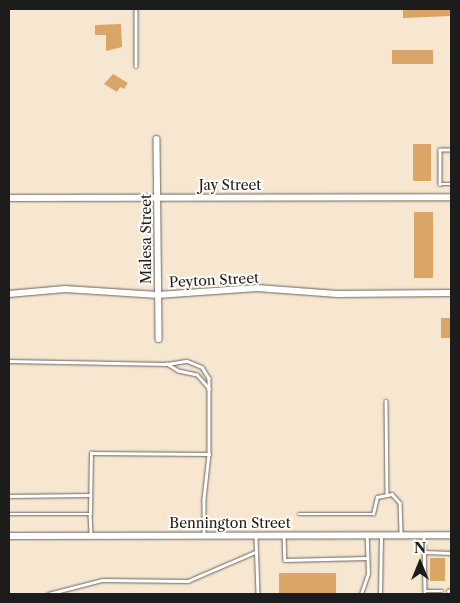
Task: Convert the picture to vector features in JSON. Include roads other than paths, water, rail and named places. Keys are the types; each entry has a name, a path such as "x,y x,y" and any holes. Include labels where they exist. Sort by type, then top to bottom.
{"street":[{"name":"Malesa Street","path":"157,139 159,339"},
{"name":"Jay Street","path":"9,198 451,197"},
{"name":"Peyton Street","path":"9,294 65,289 158,295 257,288 336,294 451,294"},
{"name":"Bennington Street","path":"9,536 451,535"}],"lane":[{"path":"136,9 136,66"},
{"path":"451,150 440,150 440,184 451,184"},
{"path":"9,361 167,364 178,361 198,365 207,374 209,389 209,454 204,499 204,535"},
{"path":"167,364 178,371 197,375 209,389"},
{"path":"386,401 386,494"},
{"path":"91,536 89,495 92,453 209,454"},
{"path":"299,514 372,514 377,496 386,494 397,497 400,503 401,534"},
{"path":"9,496 89,495"},
{"path":"9,514 90,514"},
{"path":"361,594 368,574 367,534"},
{"path":"380,594 381,534"},
{"path":"256,535 254,552 258,594"},
{"path":"284,535 285,560 367,558"},
{"path":"424,535 425,591 442,591"},
{"path":"48,594 102,580 194,580 254,552"},
{"path":"425,552 451,553"}]}
